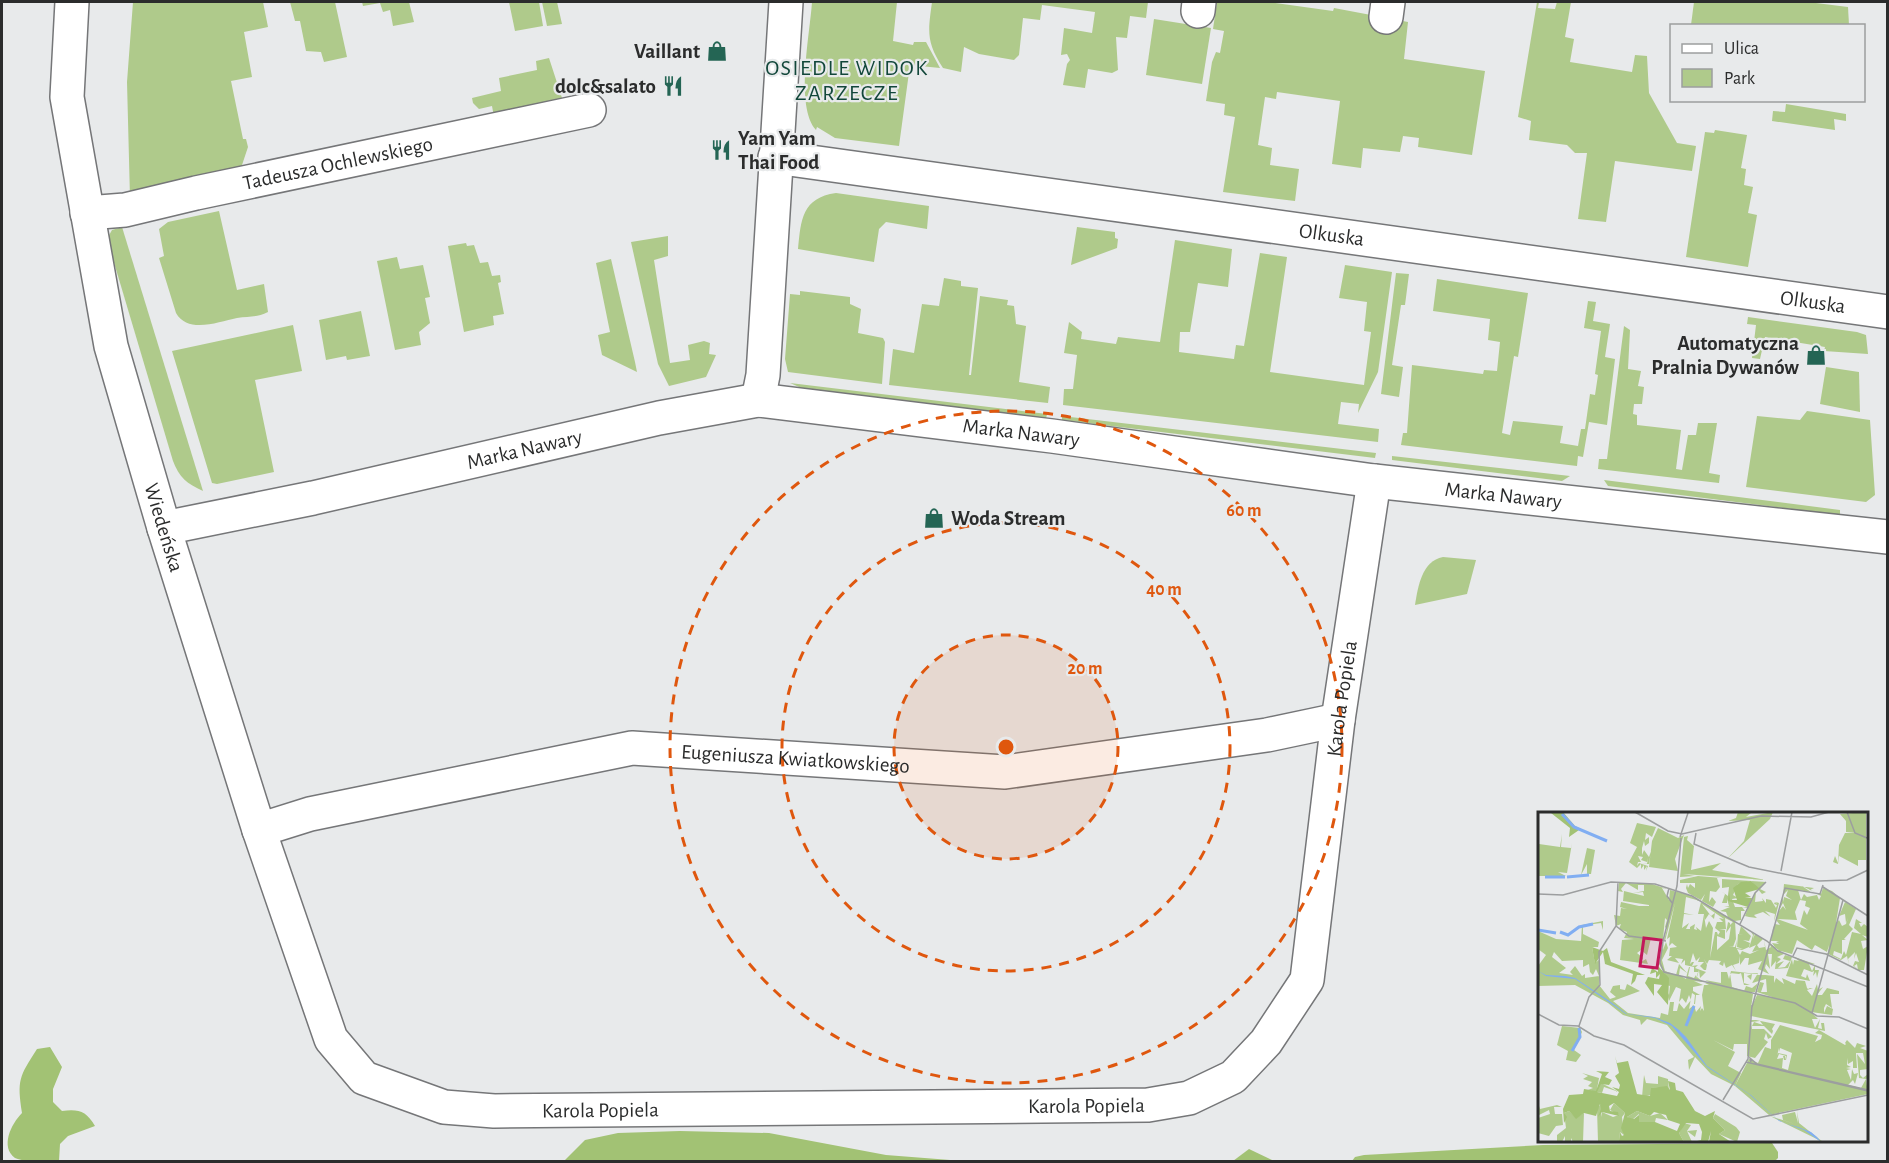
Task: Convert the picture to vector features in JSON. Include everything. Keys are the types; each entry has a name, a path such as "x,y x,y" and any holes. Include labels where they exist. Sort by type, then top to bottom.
{"street":[{"name":"Wiedeńska","path":"72,2 67,97 111,346 164,528 259,830 331,1039"},
{"path":"758,400 762,375 786,2"},
{"name":"Tadeusza Ochlewskiego","path":"87,213 125,210 589,110"},
{"name":"Olkuska","path":"775,157 1887,312"},
{"name":"Marka Nawary","path":"164,528 313,498 659,418 758,400 1052,436 1374,481 1887,537"},
{"name":"Karola Popiela","path":"331,1039 364,1078 444,1107 494,1111 1148,1105 1189,1098 1233,1077 1266,1042 1307,980 1338,720 1374,481"},
{"name":"Eugeniusza Kwiatkowskiego","path":"259,830 310,814 632,748 1005,772 1267,735 1338,720"}],"green space":[{"path":"133,2 263,2 268,27 244,32 252,77 231,81 243,139 246,139 248,147 240,171 130,198 127,82"},
{"path":"290,2 335,2 347,57 324,62 321,52 306,51 300,21 295,21"},
{"path":"362,2 409,2 414,22 393,26 390,10 383,12 380,3 363,6"},
{"path":"509,2 539,2 543,26 515,31"},
{"path":"542,2 557,2 562,24 547,26"},
{"path":"812,2 897,2 893,41 913,45 914,42 926,42 940,68 910,65 899,146 835,138 817,127 816,130 806,104 805,87"},
{"path":"932,2 1148,2 1146,18 1130,16 1127,38 1116,37 1118,70 1112,73 1088,69 1085,88 1063,85 1067,64 1070,60 1067,54 1061,55 1064,28 1092,33 1095,12 1042,5 1040,20 1023,18 1019,55 1014,60 979,54 964,47 961,72 943,68 931,44 929,29"},
{"path":"1217,2 1269,2 1333,11 1334,8 1408,22 1404,59 1485,71 1472,155 1418,147 1419,138 1403,136 1400,152 1363,148 1361,168 1332,164 1340,101 1277,92 1276,99 1265,97 1258,145 1272,148 1270,165 1299,169 1295,201 1223,192 1235,117 1224,115 1225,104 1206,101 1212,62 1216,52 1220,53 1224,31 1213,29"},
{"path":"1537,2 1539,2 1538,8 1555,9 1557,2 1571,2 1565,37 1574,39 1570,62 1632,72 1635,55 1647,56 1649,93 1677,143 1696,146 1692,171 1615,161 1606,222 1578,219 1587,153 1575,153 1567,145 1529,140 1531,121 1518,117"},
{"path":"1694,2 1808,2 1848,7 1849,24 1691,24"},
{"path":"1154,19 1211,28 1202,84 1146,75"},
{"path":"549,58 562,98 557,103 494,117 492,106 479,109 473,103 472,98 501,91 499,78 537,70 536,61"},
{"path":"1786,104 1846,114 1846,121 1834,119 1835,130 1772,121 1773,111 1785,112"},
{"path":"1715,130 1747,135 1741,168 1746,169 1744,185 1753,187 1748,213 1757,215 1748,267 1686,257 1705,132 1714,133"},
{"path":"836,193 929,206 927,229 886,222 879,229 874,262 798,249 800,228 805,212 816,200"},
{"path":"219,211 237,290 264,284 268,312 213,324 196,325 181,319 176,313 159,258 164,256 159,229 168,222"},
{"path":"122,227 203,491 184,479 173,461 107,239 112,230"},
{"path":"1077,227 1115,232 1115,238 1118,239 1117,248 1071,265"},
{"path":"668,236 668,256 654,260 670,363 690,360 688,345 704,341 710,343 709,354 716,355 706,377 669,386 658,364 631,242"},
{"path":"1175,240 1232,249 1228,287 1198,283 1190,332 1180,332 1179,352 1234,359 1236,345 1244,346 1260,253 1287,257 1270,372 1364,385 1371,332 1364,331 1367,302 1339,298 1345,265 1392,272 1378,372 1358,413 1359,404 1341,402 1338,424 1379,429 1378,442 1063,405 1064,389 1073,389 1077,355 1064,353 1069,322 1082,332 1081,339 1116,344 1118,337 1160,342"},
{"path":"466,243 467,246 474,245 480,263 488,262 492,276 500,275 501,282 498,283 504,314 493,316 494,325 464,332 448,246"},
{"path":"397,257 400,269 423,265 430,297 425,298 430,323 419,332 421,345 395,350 377,261"},
{"path":"611,259 637,372 602,355 598,335 610,332 596,263"},
{"path":"1396,273 1409,274 1405,305 1401,305 1392,365 1403,367 1399,397 1381,394"},
{"path":"944,278 961,281 961,286 978,288 969,375 971,375 980,296 1008,300 1007,305 1014,306 1016,324 1026,326 1019,382 1050,387 1048,403 889,385 893,349 914,353 922,304 939,306"},
{"path":"1437,279 1528,293 1518,357 1514,356 1502,433 1510,435 1513,421 1563,426 1560,443 1578,446 1581,429 1585,429 1590,394 1595,395 1598,375 1595,374 1601,331 1584,328 1588,301 1596,302 1593,321 1610,324 1605,357 1615,359 1607,425 1589,422 1583,457 1578,456 1577,466 1401,445 1403,433 1407,433 1412,365 1483,374 1484,370 1497,371 1500,342 1488,340 1490,319 1433,311"},
{"path":"800,291 850,297 850,304 861,309 858,333 883,338 885,342 882,384 788,372 785,359 790,294 800,295"},
{"path":"361,311 370,356 347,360 346,356 326,360 319,320"},
{"path":"1748,317 1857,332 1866,335 1868,354 1824,351 1825,347 1765,337 1760,359 1752,358 1756,325 1747,324"},
{"path":"293,325 302,371 255,380 274,472 217,484 212,483 172,351"},
{"path":"1624,326 1630,330 1628,369 1641,371 1638,386 1644,387 1642,404 1634,404 1633,414 1637,415 1637,425 1681,430 1676,469 1682,470 1688,435 1696,435 1698,423 1717,423 1709,473 1720,475 1719,483 1598,469 1599,459 1607,459"},
{"path":"1826,367 1859,372 1860,412 1820,404"},
{"path":"790,383 1047,414 1046,419 806,390"},
{"path":"1807,411 1870,420 1875,495 1866,502 1746,487 1757,416 1800,420"},
{"path":"1062,416 1376,453 1375,458 1062,420"},
{"path":"1392,456 1570,476 1562,481 1392,460"},
{"path":"1604,480 1840,510 1840,515 1608,486"},
{"path":"1443,557 1476,560 1467,594 1415,605 1422,575 1430,564"},
{"path":"50,1047 62,1067 53,1089 53,1102 62,1111 73,1110 85,1114 95,1126 68,1136 60,1144 59,1161 20,1160 11,1153 8,1142 11,1129 22,1113 21,1079 37,1049"},
{"path":"680,1131 769,1133 886,1155 963,1161 564,1161 585,1140 618,1133"},
{"path":"1772,1143 1778,1152 1778,1158 1775,1161 1352,1161 1355,1157 1364,1155 1543,1145"},
{"path":"1249,1149 1274,1161 1233,1161"}],"place":[{"name":"Vaillant","path":"717,51"},
{"name":"dolc&salato","path":"673,86"},
{"name":"Yam Yam Thai Food","path":"721,150"},
{"name":"Automatyczna Pralnia Dywanów","path":"1816,355"},
{"name":"Woda Stream","path":"934,518"}],"district":[{"name":"OSIEDLE WIDOK ZARZECZE","path":"847,80"}]}
